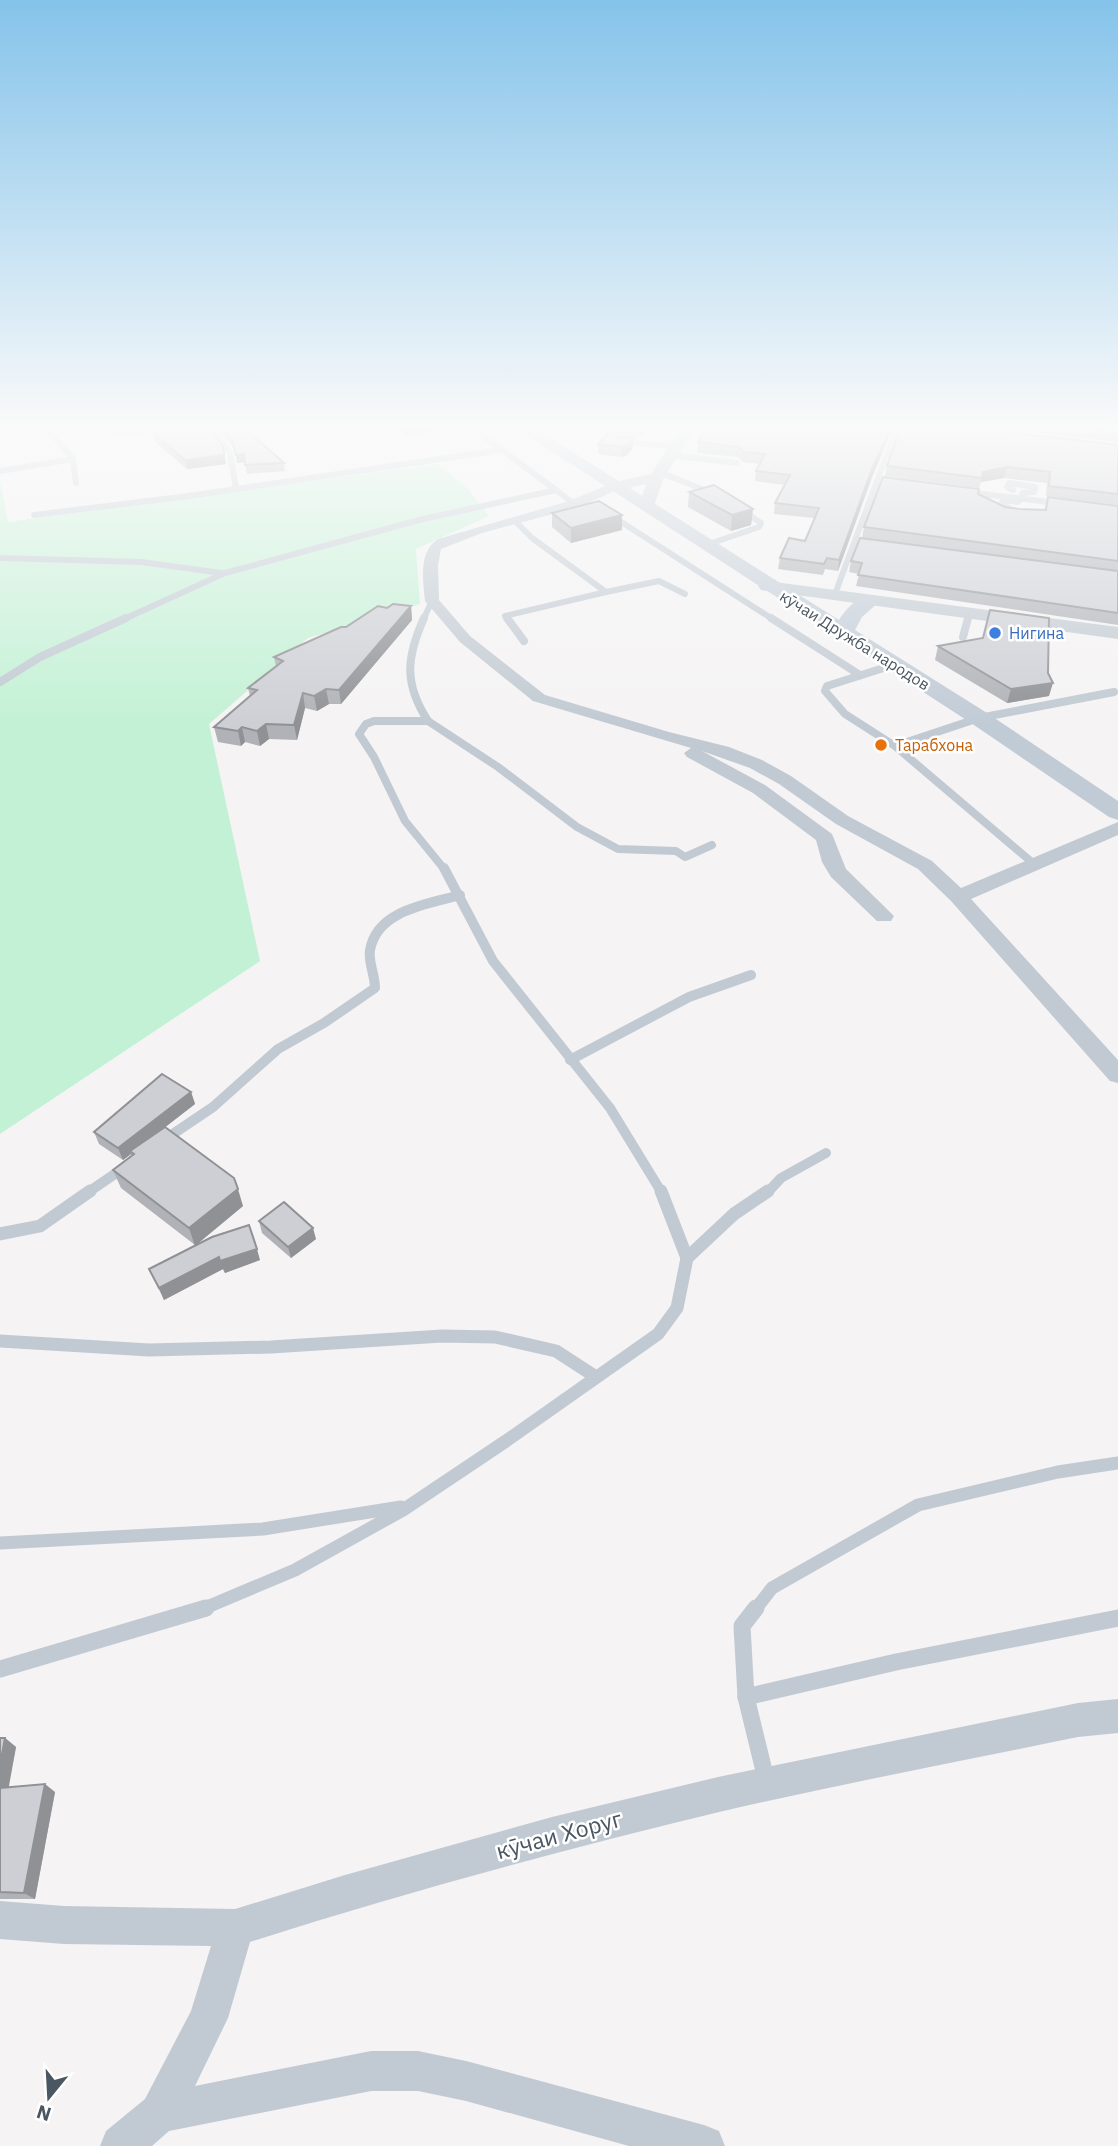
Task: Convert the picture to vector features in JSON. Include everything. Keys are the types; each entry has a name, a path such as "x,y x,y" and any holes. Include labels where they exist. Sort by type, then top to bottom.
{"main road":[{"name":"кӯчаи Дружба народов","path":"676,525 767,586 979,718 1118,812"},
{"path":"843,633 853,614 870,601"}],"street":[{"path":"500,525 443,541 433,549 432,601 465,639 539,698 663,736 723,751 766,770 842,820 925,865 958,897 1118,1075"},
{"path":"767,586 902,601 1118,633"},
{"path":"808,611 837,604 902,601"},
{"path":"663,736 760,789 825,838 826,850 833,866 851,887 884,916"},
{"path":"958,897 1118,828"},
{"name":"кӯчаи Хоруг","path":"0,1920 64,1925 235,1928 345,1893 552,1835 768,1785 1078,1720 1118,1716"},
{"path":"121,2146 159,2113 208,2018 235,1928"},
{"path":"159,2113 393,2069 466,2081 704,2146"}],"lane":[{"path":"0,682 40,657 225,573 400,525"},
{"path":"519,525 532,538 606,592"},
{"path":"625,525 860,675"},
{"path":"705,545 760,525"},
{"path":"835,594 860,525"},
{"path":"854,543 867,545"},
{"path":"0,558 141,562 225,573"},
{"path":"524,641 505,616 659,581 684,594"},
{"path":"432,601 417,634 410,668 413,695 428,721 498,767 577,827 618,849 676,851 685,857 712,845"},
{"path":"963,637 970,611"},
{"path":"893,665 827,686 826,696 838,709 895,746 1034,864"},
{"path":"895,746 979,718 1114,692"},
{"path":"0,1669 184,1617 284,1576 411,1506 658,1334 677,1308 687,1258 659,1185 610,1108 492,961 448,874 405,821 374,757 359,734 366,724 374,721 428,721"},
{"path":"157,1145 213,1107 278,1049 324,1023 375,988 369,951 378,931 388,921 405,911 460,895"},
{"path":"570,1060 689,997 751,975"},
{"path":"687,1258 734,1214 766,1194 780,1178 826,1153"},
{"path":"0,1234 40,1226 135,1160"},
{"path":"0,1341 149,1350 271,1347 442,1336 495,1337 556,1351 596,1377"},
{"path":"768,1785 746,1697 742,1626 772,1588 918,1504 1058,1472 1118,1463"},
{"path":"0,1544 263,1529 411,1506"},
{"path":"746,1697 896,1662 1118,1618"}],"green space":[{"path":"0,525 469,525 416,549 420,604 308,638 209,724 260,961 0,1134"}],"building":[{"path":"812,525 852,525 839,560 827,558 824,564 780,558 789,538 805,541"},
{"path":"1118,525 1118,561 864,527"},
{"path":"860,538 1118,571 1118,613 858,575 862,563 851,561"},
{"path":"393,604 411,606 339,690 326,689 314,696 303,693 294,725 266,724 257,731 242,727 238,731 214,727 257,690 248,688 283,661 274,657 346,627 378,606 387,608"},
{"path":"990,610 1049,618 1048,673 1053,683 1011,689 938,646 983,638"},
{"path":"162,1074 191,1092 118,1148 94,1132"},
{"path":"165,1127 234,1178 238,1189 189,1228 113,1170 134,1154 130,1151"},
{"path":"284,1202 313,1228 288,1247 259,1221"},
{"path":"249,1225 257,1249 220,1261 219,1257 159,1288 149,1269 212,1237"},
{"path":"0,1738 5,1738 0,1765"},
{"path":"45,1784 24,1893 0,1892 0,1788"}],"place":[{"name":"Нигина","path":"995,633"},
{"name":"Тарабхона","path":"881,745"}]}
